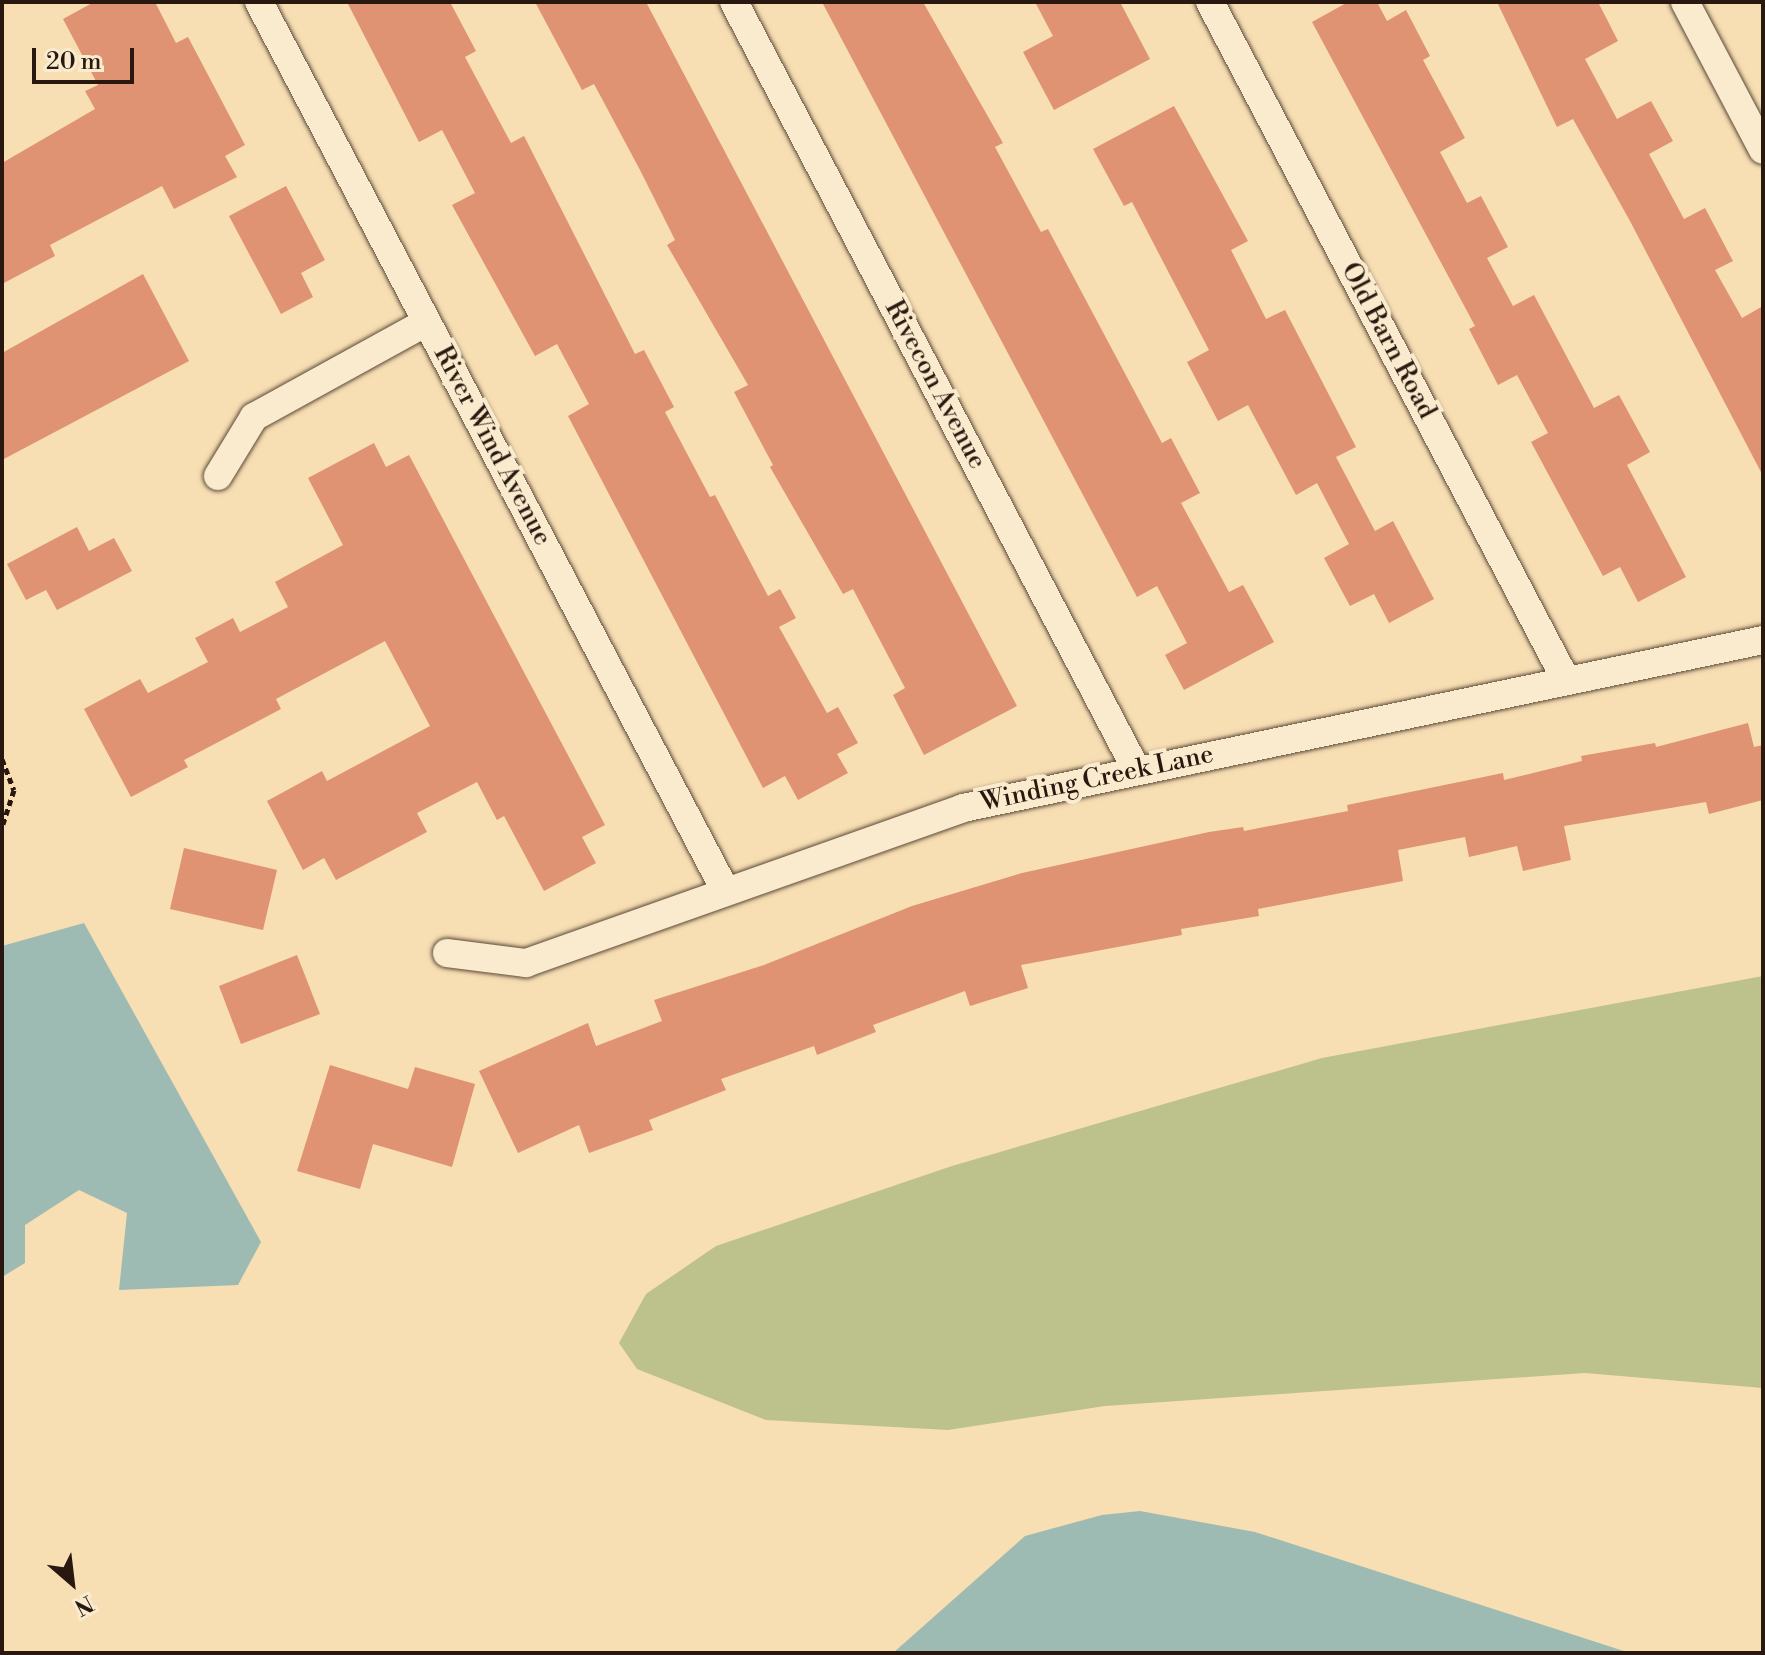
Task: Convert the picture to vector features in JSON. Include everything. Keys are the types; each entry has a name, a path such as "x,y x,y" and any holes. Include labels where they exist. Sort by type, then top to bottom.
{"street":[{"name":"River Wind Avenue","path":"259,2 725,890"},
{"name":"Rivecon Avenue","path":"734,2 1136,769"},
{"name":"Old Barn Road","path":"1210,2 1566,680"},
{"path":"1685,2 1763,150"},
{"path":"218,476 254,417 427,322"},
{"name":"Winding Creek Lane","path":"447,953 526,963 963,808 1136,769 1763,640"}],"path":[{"path":"2,759 14,790 2,828"}],"green space":[{"path":"1763,976 1763,1388 1585,1373 1105,1406 948,1430 766,1420 637,1369 619,1343 646,1294 716,1246 952,1166 1322,1058"}],"water":[{"path":"84,923 261,1242 238,1285 119,1290 127,1213 79,1190 25,1225 25,1263 2,1277 2,946"},
{"path":"1140,1511 1255,1532 1630,1653 893,1653 1025,1536 1102,1515"}],"building":[{"path":"94,2 155,2 176,43 188,37 245,145 225,156 237,177 174,209 162,186 50,245 55,256 2,284 2,163 95,109 85,91 98,85 63,19"},
{"path":"347,2 450,2 476,51 465,57 511,143 524,136 635,354 644,350 674,407 665,412 710,497 715,495 768,596 780,589 796,618 779,627 827,713 838,707 858,743 837,754 848,773 798,800 785,776 763,788 568,416 589,404 557,344 535,356 452,205 475,193 442,130 419,142"},
{"path":"535,2 646,2 1017,706 924,755 893,695 905,688 853,589 843,594 770,467 773,465 734,392 748,385 667,245 675,240 640,170 594,84 582,90"},
{"path":"822,2 923,2 1003,143 995,147 1041,232 1048,229 1162,443 1171,438 1200,493 1181,503 1229,592 1243,585 1274,642 1184,690 1165,655 1187,643 1157,586 1137,597"},
{"path":"1035,2 1120,2 1150,59 1054,110 1023,52 1053,36"},
{"path":"1348,2 1377,2 1387,21 1406,10 1430,56 1423,60 1465,138 1440,152 1467,203 1481,196 1508,247 1487,258 1513,306 1534,295 1594,408 1619,395 1650,452 1627,465 1686,577 1638,602 1620,567 1603,576 1531,442 1548,433 1517,375 1498,385 1469,329 1475,326 1312,22"},
{"path":"1497,2 1598,2 1618,41 1585,59 1617,119 1651,101 1673,141 1649,154 1684,219 1705,208 1733,261 1715,270 1742,318 1763,306 1763,476 1573,119 1557,127"},
{"path":"1174,106 1248,241 1231,250 1266,319 1285,310 1356,447 1336,457 1375,531 1393,521 1434,599 1389,623 1374,594 1350,606 1324,558 1349,544 1317,483 1296,495 1248,405 1218,421 1187,362 1209,350 1132,202 1124,206 1093,149"},
{"path":"286,186 325,260 301,273 313,297 281,314 229,216"},
{"path":"143,274 189,361 2,460 2,353"},
{"path":"374,443 386,467 409,455 605,825 582,837 596,863 544,891 504,816 497,820 477,782 417,813 427,832 336,880 324,858 303,870 267,801 322,771 327,781 430,726 385,641 276,699 281,709 184,760 188,767 131,797 84,709 140,679 148,693 208,662 195,638 233,618 240,632 288,607 275,582 343,545 308,478"},
{"path":"77,527 89,551 114,538 132,571 57,610 46,590 26,600 7,564"},
{"path":"1748,723 1754,747 1763,745 1763,800 1709,814 1706,802 1564,826 1571,860 1523,871 1517,846 1469,857 1465,837 1398,850 1403,881 1258,909 1259,916 1181,929 1182,935 1021,965 1028,988 970,1006 965,991 873,1025 876,1032 817,1055 814,1046 721,1079 726,1090 649,1120 653,1130 589,1153 579,1125 518,1153 479,1071 588,1023 596,1046 662,1021 654,1000 764,965 912,906 1022,873 1209,832 1243,827 1244,831 1348,811 1347,805 1503,773 1504,780 1582,761 1581,756 1655,743 1656,747"},
{"path":"184,848 277,870 263,930 170,909"},
{"path":"297,955 320,1014 241,1044 219,986"},
{"path":"330,1065 408,1089 415,1067 475,1084 452,1167 373,1144 360,1189 297,1171"}]}
